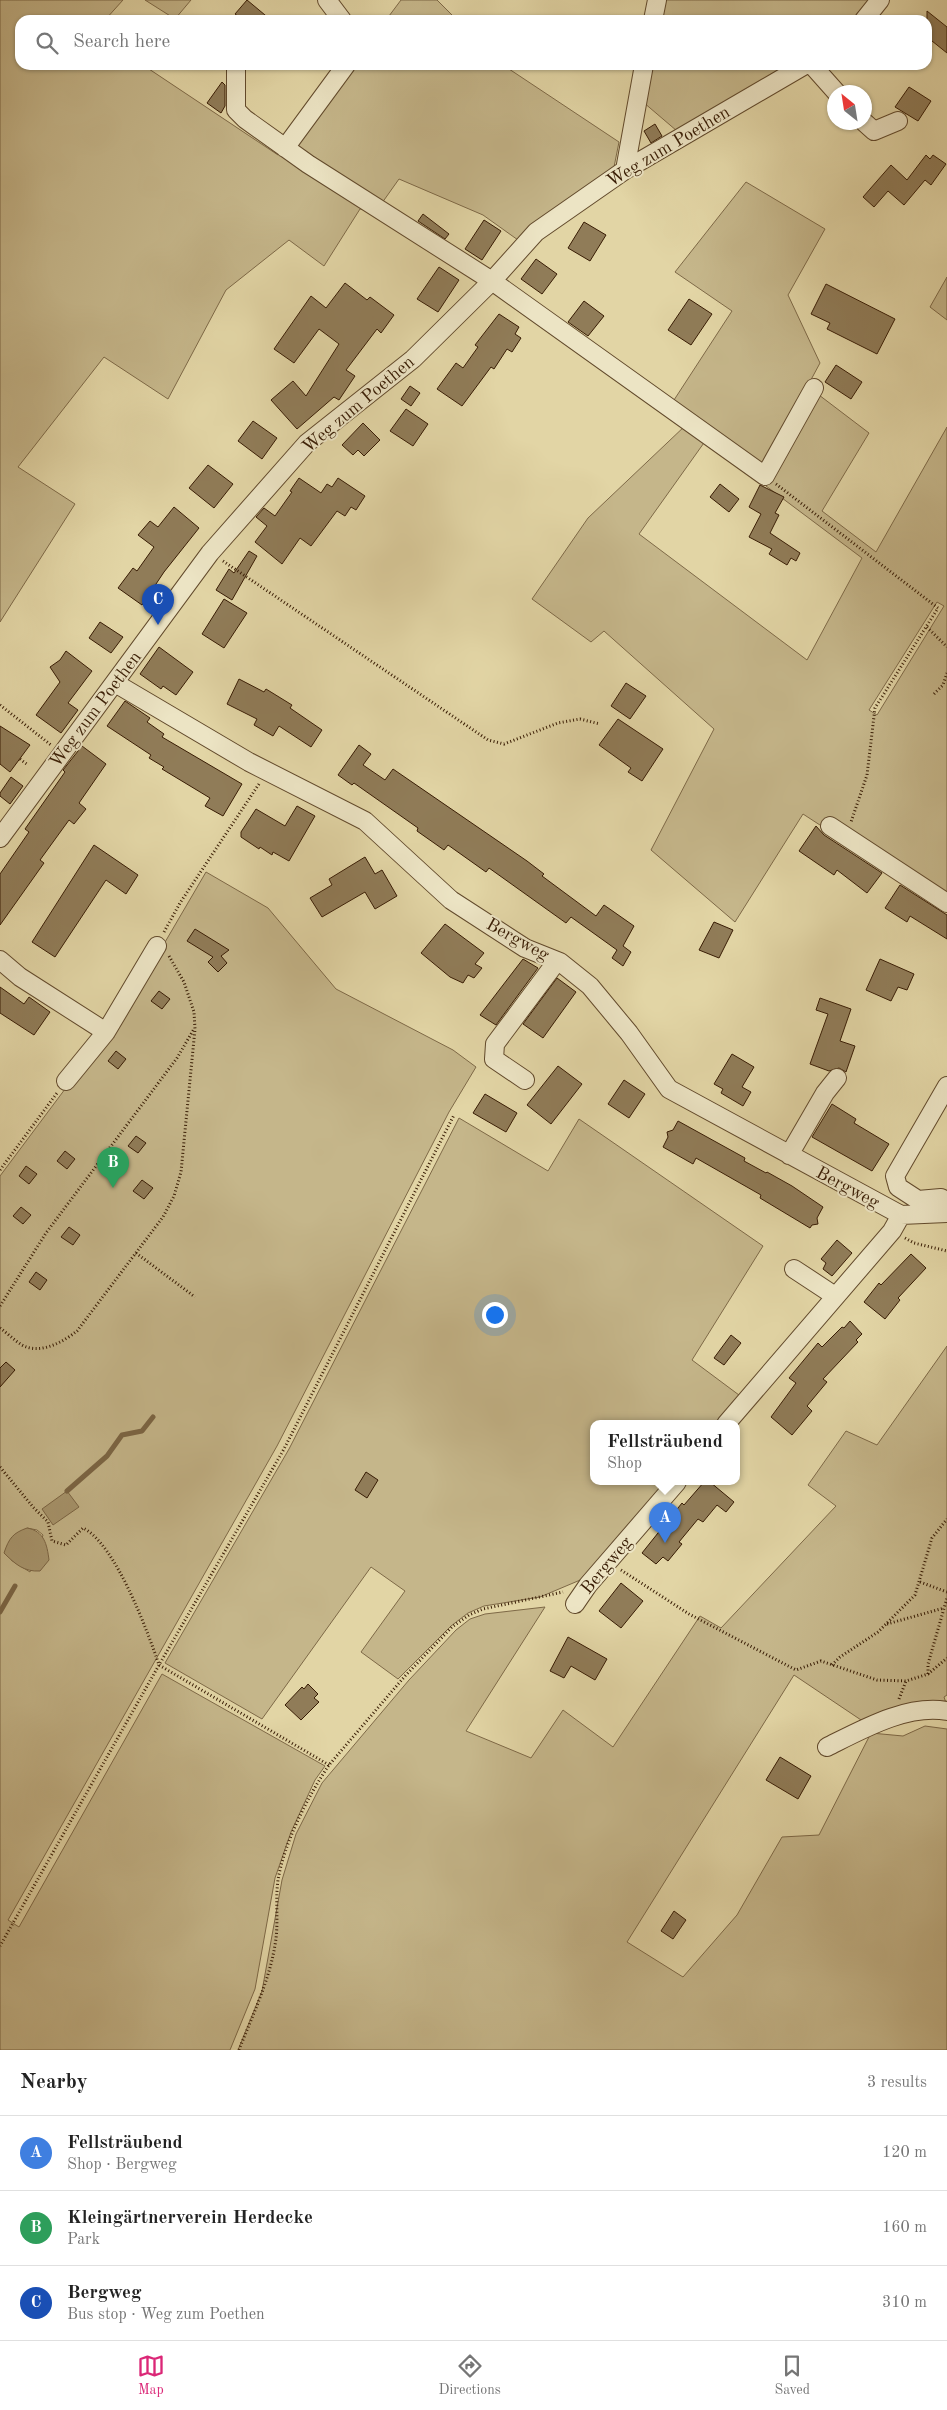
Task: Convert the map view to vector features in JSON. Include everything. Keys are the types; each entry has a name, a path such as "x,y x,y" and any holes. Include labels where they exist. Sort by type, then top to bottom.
{"street":[{"path":"327,0 338,15"},
{"path":"654,15 656,0"},
{"path":"868,15 880,0"},
{"path":"236,70 236,110 285,148 492,281 766,476 814,388"},
{"path":"285,148 342,70"},
{"path":"625,170 643,70"},
{"name":"Weg zum Poethen","path":"0,838 210,553 307,443 413,359 492,281 536,232 625,170 797,70"},
{"path":"816,70 830,85"},
{"path":"872,129 874,131 898,121"},
{"name":"Bergweg","path":"115,683 267,771 365,821 451,900 525,948 557,961 590,986 628,1033 669,1089 901,1215 947,1213"},
{"path":"830,826 947,903"},
{"path":"66,1081 106,1032 157,946"},
{"path":"0,960 20,977 106,1032"},
{"path":"525,1080 494,1059 495,1044 557,961"},
{"path":"789,1155 825,1093 837,1078"},
{"name":"Bergweg","path":"947,1086 895,1176 898,1187 918,1200 941,1198 947,1201"},
{"name":"Bergweg","path":"729,1420 892,1230 901,1215"},
{"path":"794,1269 836,1296"},
{"name":"Bergweg","path":"575,1604 588,1585 674,1485"},
{"path":"827,1747 867,1727 904,1715 930,1708 947,1711"}],"path":[{"path":"766,476 938,608 875,708 867,775 846,837"},
{"path":"210,553 488,740 504,744 558,723 580,719 600,724"},
{"path":"927,627 947,647"},
{"path":"934,694 943,685 947,673"},
{"path":"0,705 62,753"},
{"path":"20,759 28,765"},
{"path":"0,1328 23,1346 37,1348 67,1339 77,1331 163,1217 174,1196 181,1172 195,1029 194,1012 184,982 169,957 157,946 180,903 267,771"},
{"path":"0,1306 46,1233 177,1058 195,1029"},
{"path":"0,1170 66,1081"},
{"path":"0,1946 159,1665 284,1450 454,1115"},
{"path":"892,1230 914,1243 947,1252"},
{"path":"136,1252 195,1297"},
{"path":"0,1467 48,1522 52,1541 66,1545 83,1528 97,1540 126,1584 150,1635 159,1665 329,1765"},
{"path":"832,1665 840,1657 886,1624 915,1595 932,1538 947,1519"},
{"path":"609,1562 689,1614 796,1670 822,1661 877,1680 906,1681 928,1674 947,1658"},
{"path":"920,1582 947,1592"},
{"path":"239,2050 263,1990 276,1944 278,1879 293,1832 318,1780 329,1765 405,1676 452,1627 469,1615 483,1609 542,1598 588,1585"},
{"path":"928,1674 928,1664 947,1598"},
{"path":"886,1624 944,1608"}],"shaded area":[{"path":"0,0 123,0 110,15 15,15 15,70 150,70 278,155 346,70 511,70 619,142 614,167 531,227 518,240 483,215 399,179 377,210 360,209 324,266 289,240 226,290 168,399 104,357 18,467 75,504 0,622"},
{"path":"145,0 191,0 178,15 169,15"},
{"path":"401,0 437,0 452,15 390,15"},
{"path":"663,0 870,0 856,15 660,15"},
{"path":"649,70 780,70 677,131 643,102"},
{"path":"746,182 825,229 788,295 820,363 763,469 674,400 732,311 675,272"},
{"path":"947,277 947,320 930,307"},
{"path":"819,395 869,433 822,511 876,552 947,427 947,896 828,818 823,827 803,814 735,922 651,850 714,729 604,631 591,642 532,599 588,518 687,424 706,440 639,534 807,660 862,558 766,486","holes":["937,602 944,606 877,715 869,710"]},
{"path":"206,872 268,908 336,989 453,1050 476,1067 449,1112 277,1446 8,1920 19,1927 162,1674 325,1766 315,1780 291,1832 275,1878 255,1989 230,2050 0,2050 0,1176 83,1065 161,949","holes":["27,1528 37,1530 43,1535 30,1572 11,1560"]},
{"path":"459,1118 548,1171 579,1119 763,1246 692,1360 743,1398 724,1420 590,1420 590,1485 669,1485 585,1578 540,1597 484,1606 468,1613 451,1626 398,1679 361,1652 405,1591 371,1567 262,1719 165,1663 289,1449"},
{"path":"947,1346 947,1695 944,1697 947,1706 867,1724 794,1675 627,1942 683,1977 737,1915 782,1837 819,1835 871,1733 903,1736 925,1726 947,1729 947,2050 238,2050 262,1991 282,1880 296,1834 322,1783 409,1680 456,1630 470,1619 485,1614 545,1607 466,1731 531,1758 563,1710 613,1747 700,1616 721,1628 836,1506 808,1485 846,1431 877,1445"},
{"path":"67,1491 79,1507 53,1525 42,1509"},
{"path":"27,1528 41,1535 46,1544 49,1560 40,1571 29,1570 20,1566 4,1553 12,1537"}],"building":[{"path":"247,0 265,15 236,15 235,14"},
{"path":"932,15 947,27 947,53 932,41"},
{"path":"222,82 225,85 225,106 221,113 207,103"},
{"path":"909,87 931,101 918,121 895,107"},
{"path":"655,124 662,136 651,143 644,131"},
{"path":"926,155 930,159 933,155 946,164 931,185 925,180 904,205 888,191 874,207 863,197 891,165 907,180"},
{"path":"423,214 449,234 445,239 418,221"},
{"path":"484,220 501,231 482,260 465,249"},
{"path":"584,222 606,235 590,261 568,248"},
{"path":"536,259 557,274 542,294 521,279"},
{"path":"439,267 459,280 438,312 417,299"},
{"path":"345,283 367,300 370,297 394,315 381,333 377,329 346,370 355,376 339,400 334,397 297,429 271,400 293,381 306,396 339,344 319,329 294,363 274,349 311,296 326,308"},
{"path":"826,284 895,319 877,354 827,329 830,323 811,314"},
{"path":"689,299 712,314 691,345 668,330"},
{"path":"584,301 604,316 588,336 568,322"},
{"path":"499,314 519,327 515,334 521,338 512,352 507,349 494,369 491,367 462,406 437,389 456,363 463,368 478,347 475,345"},
{"path":"836,365 862,382 851,399 825,382"},
{"path":"410,386 420,393 411,406 401,399"},
{"path":"406,409 428,424 413,446 390,431"},
{"path":"253,421 277,438 262,459 238,441"},
{"path":"363,423 380,440 364,456 358,450 353,455 342,445"},
{"path":"208,465 233,484 214,508 189,488"},
{"path":"299,478 321,493 327,484 332,487 338,478 365,496 356,510 351,507 345,516 337,511 311,546 300,538 282,564 255,542 267,526 256,517 264,508 275,516 292,492 290,491"},
{"path":"720,484 739,499 729,512 710,497"},
{"path":"760,485 784,497 775,513 779,515 770,533 800,553 796,561 791,558 787,565 769,554 772,549 749,537 761,514 749,507"},
{"path":"174,507 199,528 164,572 142,605 118,588 133,568 137,571 154,547 138,535 150,521 158,527"},
{"path":"249,551 257,556 232,600 216,590 229,569 234,573"},
{"path":"224,599 247,613 224,648 202,634"},
{"path":"100,622 123,637 111,653 89,638"},
{"path":"159,647 193,672 176,695 163,686 161,689 140,674"},
{"path":"66,651 92,671 68,703 78,710 61,733 36,715 60,682 50,667 60,660"},
{"path":"239,679 264,692 266,689 292,705 290,708 322,730 311,747 279,726 273,736 254,725 257,719 227,704"},
{"path":"626,683 646,696 630,719 611,706"},
{"path":"125,701 150,718 147,722 164,734 162,737 242,784 223,816 205,806 210,798 162,769 164,767 149,758 151,755 107,726"},
{"path":"618,719 663,749 642,781 628,772 631,768 599,745"},
{"path":"0,726 30,745 10,772 0,764"},
{"path":"359,745 371,754 363,765 385,780 393,769 527,861 544,874 542,876 596,916 604,905 634,926 623,946 631,952 623,966 612,958 617,950 571,917 566,923 489,868 486,872 448,845 444,850 417,831 418,828 354,783 352,785 338,775"},
{"path":"82,746 106,764 79,803 86,809 74,824 69,820 40,860 44,863 0,925 0,874 29,832 25,829 65,772 63,770"},
{"path":"11,777 23,786 10,804 0,796 0,793"},
{"path":"297,806 315,816 289,861 273,852 272,855 260,847 259,849 241,837 241,832 256,809 285,826"},
{"path":"816,826 824,835 882,873 867,893 837,870 834,875 799,851"},
{"path":"94,845 138,875 126,894 106,880 55,957 32,942"},
{"path":"365,857 375,874 382,870 397,896 375,909 365,892 322,917 310,898 332,885 329,879"},
{"path":"900,885 947,915 947,939 910,916 907,922 885,908"},
{"path":"714,922 733,930 719,958 699,950"},
{"path":"445,924 484,953 475,964 482,968 474,978 468,975 463,983 450,977 421,953"},
{"path":"195,929 229,950 221,956 227,963 218,972 208,962 213,957 187,941"},
{"path":"523,959 538,968 496,1025 480,1015"},
{"path":"880,959 914,974 907,990 898,987 891,1001 866,990"},
{"path":"557,978 576,992 543,1038 523,1024"},
{"path":"0,987 24,1004 29,997 50,1012 34,1035 0,1013"},
{"path":"159,991 170,999 162,1009 151,1001"},
{"path":"820,998 851,1009 840,1041 855,1046 846,1072 839,1068 829,1071 810,1064 828,1014 816,1010"},
{"path":"116,1051 126,1059 118,1069 108,1061"},
{"path":"732,1054 754,1067 742,1087 751,1092 743,1106 721,1093 723,1089 714,1084"},
{"path":"558,1066 582,1084 551,1124 527,1105"},
{"path":"624,1080 645,1094 629,1118 608,1104"},
{"path":"485,1094 517,1113 506,1132 473,1113"},
{"path":"832,1104 856,1119 854,1123 889,1144 872,1171 812,1137"},
{"path":"678,1121 745,1158 744,1161 792,1186 823,1207 817,1218 818,1224 812,1225 810,1228 760,1198 761,1195 696,1158 693,1164 663,1147 668,1137 667,1132 673,1130"},
{"path":"136,1136 146,1143 138,1153 128,1146"},
{"path":"65,1151 75,1159 67,1169 57,1161"},
{"path":"26,1166 37,1174 29,1184 19,1176"},
{"path":"142,1180 153,1188 144,1199 133,1191"},
{"path":"21,1207 31,1215 23,1224 13,1216"},
{"path":"69,1227 80,1235 73,1245 61,1237"},
{"path":"837,1240 852,1253 832,1276 823,1269 826,1263 821,1259"},
{"path":"911,1254 926,1268 898,1298 900,1300 885,1319 864,1302 879,1283 881,1285"},
{"path":"36,1272 47,1280 40,1290 29,1282"},
{"path":"850,1321 862,1334 856,1340 858,1342 823,1379 827,1382 807,1406 812,1411 792,1435 771,1417 796,1383 789,1378 818,1343 822,1347"},
{"path":"731,1335 741,1343 724,1365 714,1358"},
{"path":"6,1362 15,1370 0,1387 0,1368"},
{"path":"366,1472 378,1480 367,1498 355,1490"},
{"path":"701,1485 714,1485 734,1502 726,1512 717,1505 703,1522 698,1519 679,1542 682,1544 668,1561 663,1557 656,1564 642,1553 682,1503 684,1505"},
{"path":"621,1583 643,1601 621,1628 599,1611"},
{"path":"568,1637 607,1659 595,1680 571,1666 564,1678 550,1671"},
{"path":"308,1684 318,1694 314,1698 319,1702 301,1720 285,1705 302,1687 304,1689"},
{"path":"780,1757 811,1776 798,1799 766,1780"},
{"path":"674,1911 686,1920 673,1939 661,1931"}],"waterway":[{"path":"67,1491 107,1456 122,1435 142,1431 153,1417"},
{"path":"0,1612 15,1586"}],"place":[{"name":"Bergweg","path":"158,625"},
{"name":"Kleingärtnerverein Herdecke","path":"113,1188"},
{"name":"Fellsträubend","path":"665,1543"}]}
